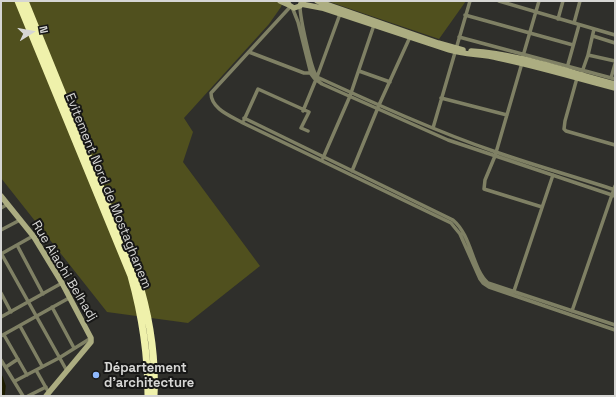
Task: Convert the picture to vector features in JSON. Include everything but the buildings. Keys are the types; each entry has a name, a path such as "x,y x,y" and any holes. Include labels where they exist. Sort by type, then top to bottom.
{"highway":[{"name":"Evitement Nord de Mostaghanem","path":"18,1 131,276 138,300 145,341 148,396"},
{"name":"Evitement Nord de Mostaghanem","path":"25,1 137,276 148,319 153,364 154,396"}],"street":[{"path":"280,1 296,8 301,4 315,6 410,38 455,50 496,53 567,69 580,76 615,84"},
{"path":"317,1 455,50"},
{"path":"433,128 470,1"},
{"path":"498,1 615,35"},
{"path":"516,6 517,1"},
{"path":"539,1 495,156 485,180 484,188 542,207"},
{"path":"558,19 563,1"},
{"path":"574,23 580,1"},
{"path":"301,4 301,15 312,73"},
{"path":"290,5 211,94 212,102 216,107 243,123 352,171 453,220 463,232 485,280 491,284 615,325"},
{"path":"290,5 298,22 312,73 317,78 448,140 613,195"},
{"path":"303,111 317,78 340,14"},
{"path":"465,15 574,45"},
{"path":"322,159 351,94 374,25"},
{"path":"567,69 578,25"},
{"path":"594,29 594,36 565,121 564,129 566,131 615,145"},
{"path":"594,36 615,43"},
{"path":"459,37 615,88"},
{"path":"352,171 410,38"},
{"path":"249,52 304,72 312,73"},
{"path":"580,76 613,78 615,63 588,55"},
{"path":"359,71 390,82"},
{"path":"243,123 258,90 303,111 309,112 301,128 308,131"},
{"path":"441,98 507,115"},
{"path":"379,107 496,152 615,189 572,311"},
{"path":"244,118 450,223 460,234 479,276 485,285 615,330"},
{"path":"514,291 553,175"},
{"name":"Rue Aiachi Belhadj","path":"1,196 33,236 62,283 91,338 91,342 47,392"},
{"path":"1,208 8,204"},
{"path":"1,230 20,220"},
{"path":"33,236 1,254 58,358 67,371"},
{"path":"17,245 43,294"},
{"path":"1,316 28,303 62,283"},
{"path":"1,294 11,312"},
{"path":"27,375 2,335 69,298"},
{"path":"52,307 74,348"},
{"path":"20,326 42,366"},
{"path":"15,381 91,338"},
{"path":"6,367 18,359"},
{"path":"1,360 23,396"},
{"path":"28,396 47,392 36,370"}],"shaded area":[{"path":"1,1 283,1 281,7 269,24 184,118 193,132 183,162 260,266 188,323 107,312 1,178"},
{"path":"327,1 466,1 439,39"}],"waterway":[{"path":"1,377 4,386 3,396"}],"place":[{"name":"Département d'architecture","path":"96,375"}]}
